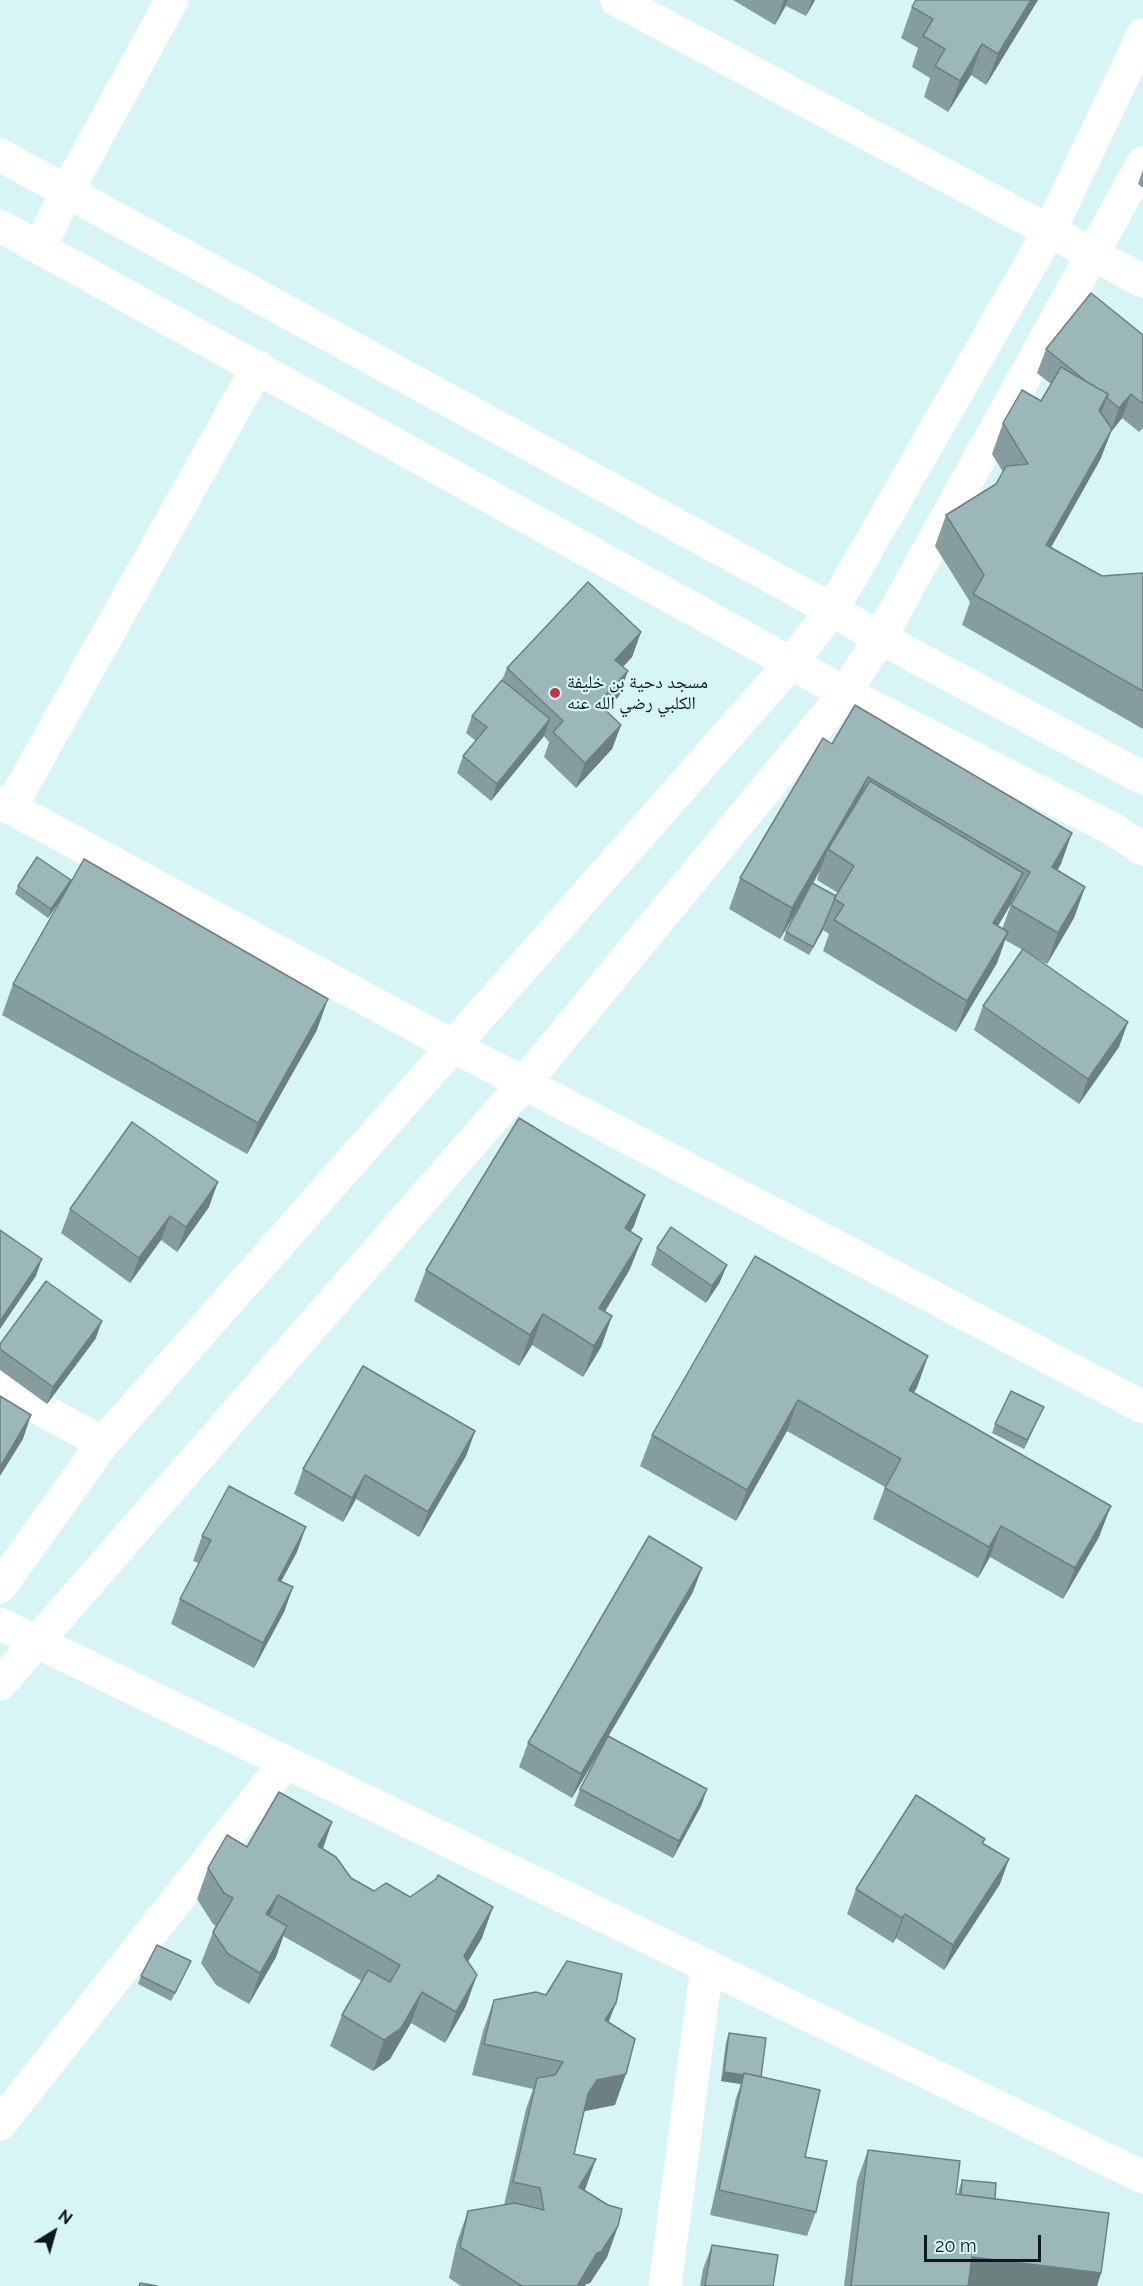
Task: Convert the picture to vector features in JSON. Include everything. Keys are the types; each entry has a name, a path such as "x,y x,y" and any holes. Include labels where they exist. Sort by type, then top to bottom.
{"street":[{"path":"40,247 67,190 172,0"},
{"path":"617,0 1143,281"},
{"path":"0,1587 103,1443 455,1047 792,662 832,610 1049,232 1143,35"},
{"path":"0,154 880,638 1143,778"},
{"path":"0,1684 525,1082 845,693 880,638 1143,163"},
{"path":"0,226 845,693 1113,828 1143,849"},
{"path":"258,367 5,805 455,1047 1143,1407"},
{"path":"0,1387 103,1443"},
{"path":"0,1624 1143,2177"},
{"path":"0,2124 286,1762"},
{"path":"665,2286 707,1966"}],"building":[{"path":"916,0 1031,0 998,54 982,44 960,81 935,66 945,49 923,36 933,19 912,7"},
{"path":"1091,293 1143,335 1143,404 1131,394 1119,408 1107,398 1108,394 1087,382 1046,349"},
{"path":"1061,367 1108,394 1099,410 1112,429 1046,545 1102,576 1143,573 1143,691 973,594 984,575 946,515 996,484 1006,466 1028,464 1003,423 1022,390 1041,401"},
{"path":"588,582 641,632 615,660 628,671 598,703 621,725 585,763 553,732 563,721 507,668"},
{"path":"502,680 550,719 497,784 463,756 487,727 472,716"},
{"path":"855,705 1072,833 1052,867 1085,887 1058,933 1011,905 1030,872 868,777 792,908 740,878 823,738 832,744"},
{"path":"870,781 1023,873 993,923 1008,932 967,1001 834,920 844,905 834,899 854,866 828,849"},
{"path":"37,857 71,880 51,909 18,886"},
{"path":"84,859 328,999 258,1123 13,984"},
{"path":"812,883 836,896 813,947 786,932"},
{"path":"1023,949 1128,1022 1088,1079 983,1006"},
{"path":"519,1118 645,1195 625,1228 642,1239 599,1308 612,1316 594,1346 543,1314 530,1335 426,1270"},
{"path":"132,1122 218,1182 186,1227 170,1216 139,1258 70,1209"},
{"path":"671,1227 727,1265 712,1286 657,1248"},
{"path":"0,1230 42,1259 0,1321"},
{"path":"755,1256 928,1356 909,1390 1111,1506 1075,1568 1001,1526 989,1547 885,1488 901,1459 798,1400 747,1490 652,1435"},
{"path":"46,1281 102,1321 53,1387 0,1349 0,1344"},
{"path":"363,1366 475,1431 428,1512 365,1475 352,1498 303,1469"},
{"path":"1011,1391 1044,1407 1027,1440 995,1424"},
{"path":"0,1396 31,1415 0,1467"},
{"path":"229,1486 306,1527 278,1580 293,1587 263,1643 180,1599 211,1540 202,1536"},
{"path":"649,1536 702,1568 581,1774 528,1743"},
{"path":"608,1736 707,1789 679,1841 580,1789"},
{"path":"279,1792 332,1822 318,1846 336,1857 351,1878 374,1891 386,1883 410,1897 436,1879 438,1875 493,1907 464,1956 477,1975 456,2012 422,1992 401,2028 384,2040 342,2015 368,1970 390,1982 400,1965 278,1895 266,1914 287,1926 260,1973 228,1954 213,1932 233,1898 224,1893 208,1868 227,1835 247,1847"},
{"path":"916,1795 985,1839 982,1843 1009,1859 953,1945 905,1914 902,1918 856,1889"},
{"path":"157,1945 191,1961 175,1993 141,1976"},
{"path":"567,1961 622,1974 616,2003 605,2020 635,2039 626,2074 597,2080 588,2094 574,2154 596,2159 579,2187 608,2205 622,2209 618,2226 601,2252 597,2253 577,2286 522,2286 460,2247 468,2211 515,2203 544,2210 540,2188 513,2182 537,2078 555,2075 563,2062 484,2044 494,2000 536,1992 546,1995"},
{"path":"729,2033 766,2038 761,2077 724,2072"},
{"path":"744,2073 820,2090 805,2157 827,2161 816,2212 719,2190"},
{"path":"868,2150 960,2161 956,2194 1109,2213 1101,2273 972,2257 968,2286 851,2286"},
{"path":"962,2180 996,2183 995,2199 961,2195"},
{"path":"712,2245 778,2255 773,2286 705,2286"},
{"path":"140,2283 157,2286 139,2286"}],"place":[{"name":"مسجد دحية بن خليفة الكلبي رضي الله عنه","path":"555,693"}]}
